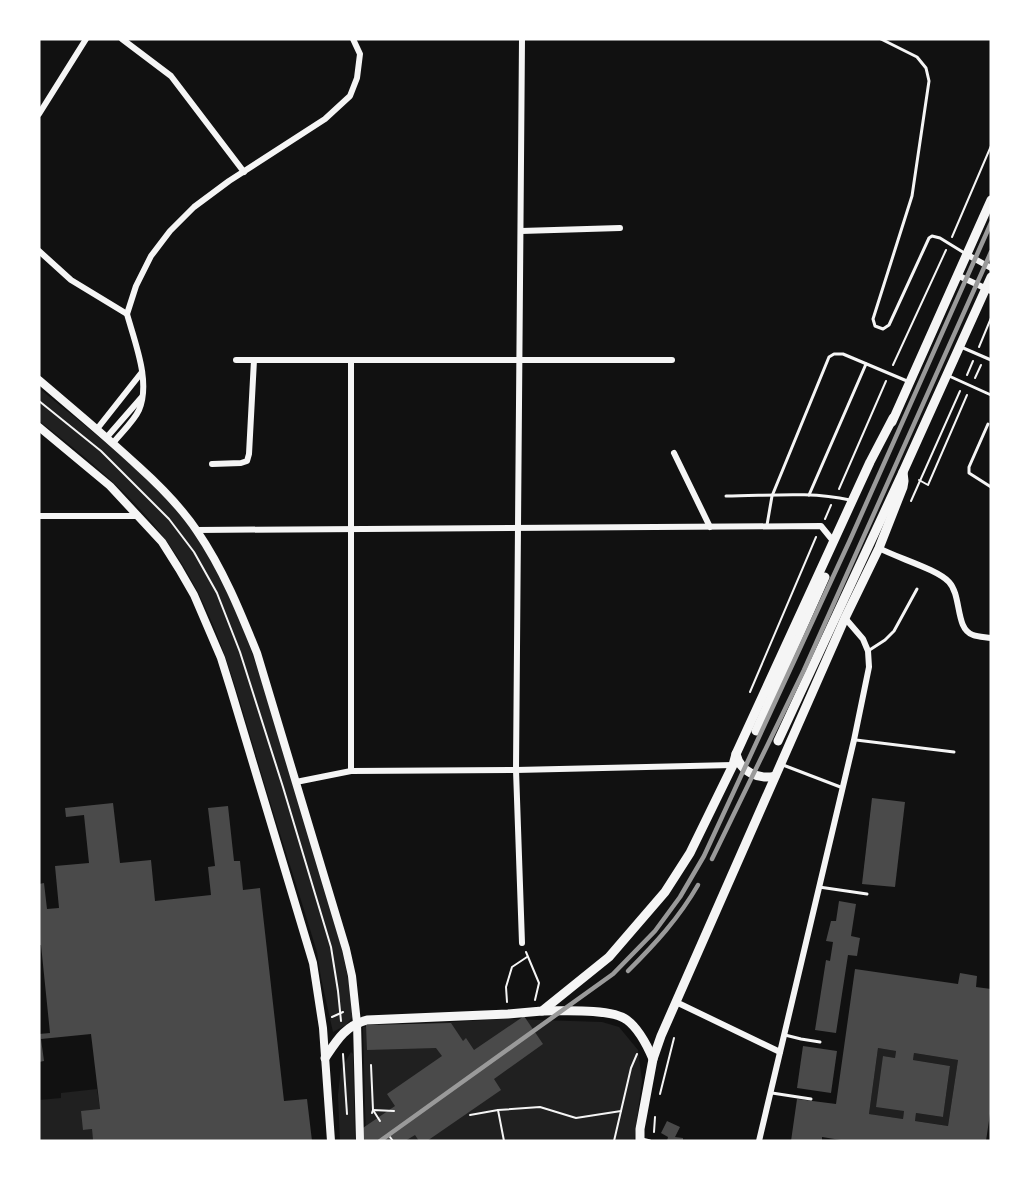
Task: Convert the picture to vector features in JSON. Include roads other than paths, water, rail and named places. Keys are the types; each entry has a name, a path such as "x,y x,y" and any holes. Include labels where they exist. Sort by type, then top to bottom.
{"main road":[{"path":"756,731 991,200"},
{"path":"778,741 959,346 988,290 991,277"},
{"path":"39,380 110,440 155,482 197,530 223,573 257,653 346,949 352,976 357,1023 360,1141"},
{"path":"537,1011 609,957 665,892 690,853 733,765 870,462 893,418"},
{"path":"39,427 110,486 162,542 194,595 221,658 313,963 323,1028 331,1141"},
{"path":"640,1140 653,1059 661,1036 845,618 879,548 903,487 903,472"},
{"path":"736,754 738,761 749,772 763,778 775,776"},
{"path":"326,1058 342,1034 357,1023 367,1020 537,1011 614,1014 626,1019 644,1039 653,1059"}],"street":[{"path":"39,114 86,39"},
{"path":"122,39 171,76 244,172"},
{"path":"110,440 138,412 144,395 142,372 127,314 135,286 152,256 170,231 194,207 229,181 325,119 350,96 357,78 360,54 353,39"},
{"path":"522,39 516,770 522,943"},
{"path":"521,231 620,228"},
{"path":"39,251 70,280 127,314"},
{"path":"966,254 991,268"},
{"path":"957,275 988,290"},
{"path":"236,360 672,360"},
{"path":"212,464 247,461 254,360"},
{"path":"351,360 351,771"},
{"path":"97,429 142,372"},
{"path":"674,453 710,527"},
{"path":"39,516 138,516"},
{"path":"197,530 821,526 834,542"},
{"path":"879,548 942,576 951,584 957,598 963,628 971,635 991,638"},
{"path":"759,1141 843,788 869,667 868,651 863,639 845,618"},
{"path":"296,782 351,771 733,765"},
{"path":"676,1002 780,1052"}],"lane":[{"path":"881,39 917,57 926,68 929,81 912,196 873,319 875,326 883,329 889,325 929,238 935,236 966,254"},
{"path":"959,346 991,360"},
{"path":"767,526 772,496 830,357 834,354 843,354 909,382"},
{"path":"809,495 866,364"},
{"path":"947,375 991,395"},
{"path":"988,424 969,467 969,473 991,487"},
{"path":"726,496 809,495 835,496 853,500"},
{"path":"868,651 894,631 916,589"},
{"path":"854,740 954,752"},
{"path":"780,764 843,788"},
{"path":"819,888 867,894"},
{"path":"784,1034 820,1042"},
{"path":"770,1093 811,1099"},
{"path":"640,1140 650,1141"}],"railway":[{"path":"380,1141 613,974 655,931 680,897 704,856 850,540 991,223"},
{"path":"712,859 804,670 991,252"},
{"path":"628,971 666,930 698,885"}]}
